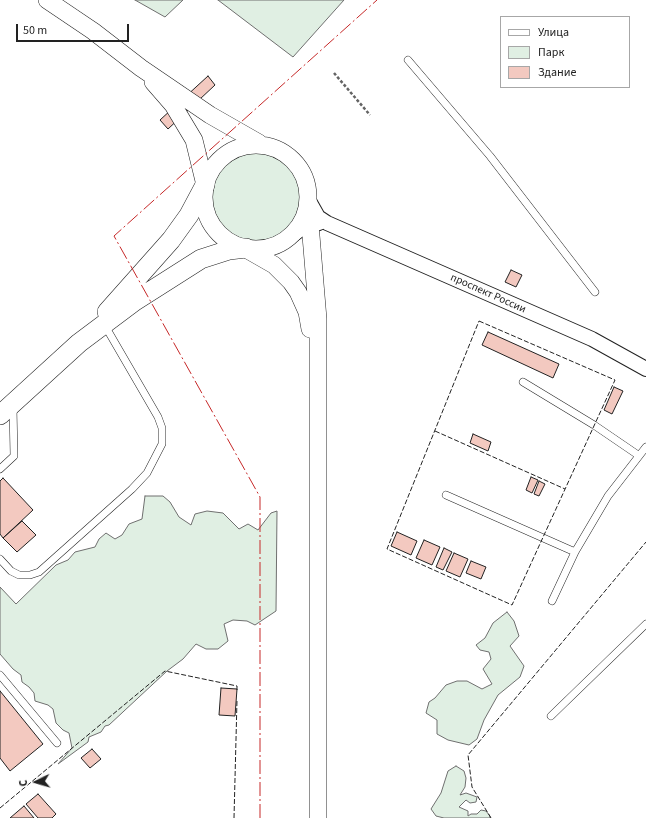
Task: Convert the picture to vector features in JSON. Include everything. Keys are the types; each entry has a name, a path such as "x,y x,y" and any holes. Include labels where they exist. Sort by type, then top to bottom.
{"main road":[{"path":"79,343 171,240 189,215 206,185"},
{"path":"7,409 79,343 135,301 201,259 229,250 246,248"}],"street":[{"path":"47,0 93,31 141,68 210,115 259,143 279,150 295,162 306,180 318,319 318,818"},
{"path":"141,68 173,105 185,123 194,140 206,185"},
{"path":"259,143 239,148 221,159 209,176 206,185 205,204 207,213 215,229 229,242 246,248 264,258 283,274 303,302 309,319 317,401"},
{"path":"308,200 318,217 327,223"},
{"path":"294,234 302,222 308,200"},
{"path":"246,248 261,249 275,246 310,225 327,223"},
{"name":"проспект России","path":"327,223 592,339 646,369"}],"lane":[{"path":"408,60 490,156 595,292"},
{"path":"0,559 11,571 19,575 30,575 39,572 132,489 147,473 162,444 162,428 158,417 104,324"},
{"path":"523,382 594,425 638,455"},
{"path":"0,469 14,456 7,409"},
{"path":"552,601 575,552 608,496 638,455 646,447"},
{"path":"446,496 575,552"},
{"path":"550,716 646,624"},
{"path":"0,675 57,743"}],"path":[{"path":"334,73 370,115"}],"green space":[{"path":"135,0 183,0 165,17"},
{"path":"218,0 344,0 293,57"},
{"path":"256,153 273,157 287,166 296,180 300,197 296,214 287,228 273,237 256,241 239,237 225,228 216,214 212,197 216,180 225,166 239,157"},
{"path":"145,496 163,496 170,502 179,517 191,525 195,514 207,511 223,513 239,529 248,524 258,530 271,513 277,511 276,611 255,625 247,621 233,620 224,624 228,641 218,649 206,649 196,644 183,659 167,671 109,725 105,726 101,732 89,737 88,742 58,764 72,748 69,733 63,730 56,723 53,709 48,705 35,701 34,693 22,682 21,675 13,669 0,654 0,587 16,604 56,565 68,560 75,552 95,547 99,539 106,533 115,539 122,535 129,524 142,519"},
{"path":"507,612 514,621 519,636 510,646 524,666 520,677 498,695 484,720 477,739 469,745 448,740 437,734 437,720 426,713 429,702 435,698 446,685 457,681 467,681 482,689 492,684 483,669 491,659 489,652 480,650 476,645 485,638 493,623"},
{"path":"456,766 464,771 466,778 465,787 460,795 466,793 477,797 476,802 470,803 466,800 459,807 468,811 468,816 471,814 477,814 481,810 486,811 490,818 444,818 436,816 431,809 441,793 448,771"}],"building":[{"path":"208,76 215,85 168,129 160,120"},
{"path":"511,270 522,275 516,287 505,282"},
{"path":"488,332 559,364 553,378 482,345"},
{"path":"614,387 623,391 612,414 604,410"},
{"path":"473,434 491,442 488,451 470,443"},
{"path":"531,477 538,480 532,493 526,490"},
{"path":"3,478 33,510 3,538 0,534 0,481"},
{"path":"539,481 545,484 539,496 534,494"},
{"path":"22,521 36,535 17,552 3,538"},
{"path":"397,532 417,541 411,555 391,546"},
{"path":"424,540 440,547 432,565 416,558"},
{"path":"444,548 452,552 443,570 436,567"},
{"path":"454,553 468,559 460,577 446,571"},
{"path":"471,561 486,567 481,579 466,573"},
{"path":"221,688 237,689 235,716 219,715"},
{"path":"0,691 43,744 10,771 0,758"},
{"path":"92,749 101,759 90,768 81,758"},
{"path":"38,794 56,814 52,818 38,818 26,804"},
{"path":"24,806 34,818 10,818"}],"fence":[{"path":"479,321 615,380 512,605 387,549 479,321"},
{"path":"435,431 565,489"},
{"path":"491,818 472,787 468,755 646,542"},
{"path":"0,808 165,671 237,686 237,692"},
{"path":"234,818 237,700"}],"power":[{"path":"260,818 260,497 114,236 377,0"}]}
